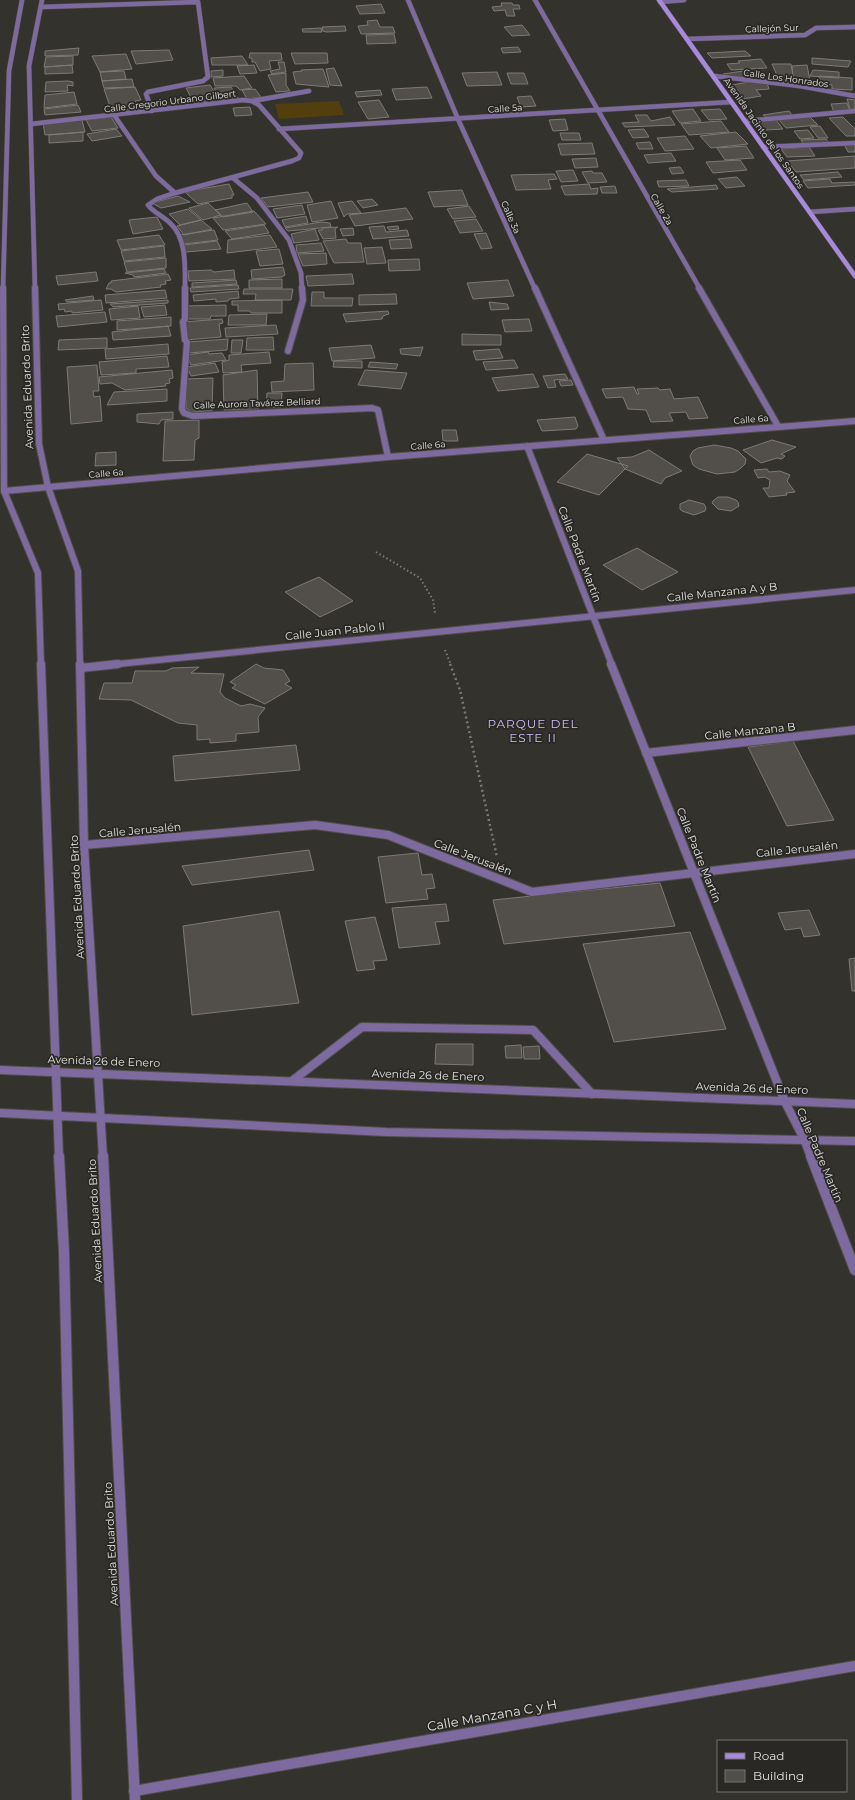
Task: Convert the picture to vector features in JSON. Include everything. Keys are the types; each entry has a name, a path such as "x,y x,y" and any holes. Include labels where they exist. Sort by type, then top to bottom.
{"main road":[{"name":"Avenida Jacinto de los Santos","path":"659,1 714,76 855,276"}],"street":[{"name":"Avenida Eduardo Brito","path":"22,0 9,79 2,322 4,491 38,573 56,1115 64,1252 77,1800"},
{"name":"Calle 3a","path":"408,0 458,119 604,440"},
{"name":"Calle 2a","path":"534,0 778,426"},
{"path":"659,1 684,0"},
{"path":"42,4 198,2 208,77 203,81 148,92 146,94 152,111"},
{"name":"Avenida Eduardo Brito","path":"42,4 29,66 39,444 48,487 78,571 84,845 101,1118 135,1796"},
{"name":"Callejón Sur","path":"687,39 805,35 816,28 855,27"},
{"name":"Calle Los Honrados","path":"714,76 800,86 855,96"},
{"name":"Calle Gregorio Urbano Gilbert","path":"31,124 243,100 252,101 309,91"},
{"path":"252,101 259,105 279,129"},
{"name":"Calle 5a","path":"279,129 731,102"},
{"path":"746,121 855,111"},
{"path":"114,115 156,176 175,193"},
{"name":"Calle Aurora Tavárez Belliard","path":"279,129 301,153 299,158 292,162 175,193 157,199 148,205 172,225 180,238 183,255 185,319 183,322 185,340 187,342 182,409 184,413 193,416 372,408 378,410 388,457"},
{"path":"763,147 855,142"},
{"path":"233,178 257,198 288,240 301,273 303,300 288,351"},
{"path":"810,212 855,209"},
{"name":"Calle 6a","path":"4,491 388,457 855,421"},
{"name":"Calle Padre Martín","path":"527,446 646,753 785,1102 804,1139 855,1270"},
{"name":"Calle Manzana A y B","path":"592,616 855,590"},
{"name":"Calle Juan Pablo II","path":"81,668 592,616"},
{"name":"Calle Manzana B","path":"646,753 855,730"},
{"name":"Calle Jerusalén","path":"84,845 316,825 388,835 532,892 855,854"},
{"path":"292,1081 362,1027 534,1030 592,1094"},
{"name":"Avenida 26 de Enero","path":"0,1070 855,1104"},
{"path":"0,1113 386,1132 855,1141"},
{"name":"Calle Manzana C y H","path":"135,1796 855,1666"}],"path":[{"path":"376,552 420,578 433,600 438,632 460,690 502,880"}],"shaded area":[{"path":"339,101 344,115 279,119 275,104"}],"building":[{"path":"501,3 512,3 513,5 519,5 520,9 513,9 515,16 507,16 505,10 494,11 492,7 502,6"},
{"path":"381,4 385,13 360,14 356,6"},
{"path":"377,20 380,27 393,27 395,33 361,34 358,26 368,25 367,21"},
{"path":"522,25 530,35 512,36 504,27"},
{"path":"345,26 346,31 326,32 323,31 322,27"},
{"path":"321,28 322,32 303,32 302,29"},
{"path":"394,34 396,43 367,44 366,35"},
{"path":"518,47 521,52 503,53 501,48"},
{"path":"79,48 78,55 45,56 45,51"},
{"path":"169,50 173,60 136,64 131,51"},
{"path":"745,51 751,56 712,58 707,53"},
{"path":"250,53 281,53 282,60 269,61 271,69 260,71 255,62 252,62 252,58 249,58"},
{"path":"291,53 327,53 328,63 295,64"},
{"path":"126,54 132,69 100,72 92,56"},
{"path":"73,56 73,65 44,67 46,57"},
{"path":"242,56 248,65 212,65 211,58"},
{"path":"812,58 851,61 848,67 812,64"},
{"path":"761,59 767,68 731,70 727,64 740,63 738,61"},
{"path":"278,62 284,62 286,72 272,74 270,71 280,69"},
{"path":"772,64 791,64 794,80 779,80"},
{"path":"72,65 73,73 45,74 45,67"},
{"path":"254,65 257,73 240,74 237,66"},
{"path":"807,65 810,81 793,81 792,66"},
{"path":"334,68 342,86 330,85 326,69"},
{"path":"323,69 329,87 296,84 293,72"},
{"path":"223,70 223,76 211,77 211,71"},
{"path":"750,70 753,79 725,77 723,74"},
{"path":"813,70 839,72 839,78 810,76"},
{"path":"124,71 126,79 102,81 100,72"},
{"path":"497,72 502,85 467,86 462,73"},
{"path":"286,73 286,85 290,91 276,92 268,75"},
{"path":"507,73 524,73 528,84 511,84"},
{"path":"244,76 252,88 240,90 236,86 215,86 213,78"},
{"path":"819,76 852,78 852,90 832,89 832,85 819,84"},
{"path":"132,79 134,87 104,88 102,81"},
{"path":"46,82 73,82 73,86 67,85 68,91 45,92"},
{"path":"749,82 767,83 769,89 756,90 761,96 743,99 732,85"},
{"path":"210,85 219,100 194,103 186,88"},
{"path":"135,87 141,100 135,101 138,109 112,112 104,89"},
{"path":"231,87 239,99 221,100 214,88"},
{"path":"427,87 432,98 396,100 392,89"},
{"path":"255,89 261,97 247,99 242,90"},
{"path":"380,90 382,95 357,97 355,92"},
{"path":"74,92 77,104 44,108 45,95"},
{"path":"531,96 536,106 521,107 517,97"},
{"path":"847,99 855,100 855,109 850,109"},
{"path":"379,100 389,117 368,119 358,102"},
{"path":"847,103 850,111 834,112 831,104"},
{"path":"78,105 81,112 45,115 44,109"},
{"path":"250,107 252,115 235,116 233,108"},
{"path":"693,109 701,121 680,123 672,111"},
{"path":"720,109 727,119 709,120 701,110"},
{"path":"789,111 793,116 767,117 763,115"},
{"path":"635,115 647,115 651,121 670,117 675,125 625,127 622,123 639,122"},
{"path":"111,117 118,128 92,131 86,120"},
{"path":"810,117 818,125 786,128 779,120"},
{"path":"843,117 855,129 855,136 846,136 829,118"},
{"path":"565,119 568,130 553,131 549,120"},
{"path":"82,120 85,132 45,135 43,123"},
{"path":"776,120 783,129 765,130 758,121"},
{"path":"721,121 729,132 689,135 681,124"},
{"path":"820,126 828,138 818,138 810,127"},
{"path":"116,129 122,136 92,141 87,134"},
{"path":"644,129 649,137 633,138 628,130"},
{"path":"808,130 814,138 800,139 794,131"},
{"path":"83,132 83,141 49,143 49,135"},
{"path":"736,132 748,144 711,148 700,136"},
{"path":"560,133 579,133 581,140 562,140"},
{"path":"685,136 694,149 665,151 657,138"},
{"path":"826,139 829,143 803,144 801,140"},
{"path":"650,142 653,149 639,149 636,143"},
{"path":"592,143 595,154 561,155 558,144"},
{"path":"844,144 855,144 855,152 848,152"},
{"path":"746,146 754,158 725,160 717,148"},
{"path":"809,147 815,156 787,157 781,149"},
{"path":"671,153 676,161 648,163 644,155"},
{"path":"855,156 855,168 796,172 787,161"},
{"path":"596,158 598,167 575,168 572,159"},
{"path":"740,160 747,170 713,173 706,162"},
{"path":"680,167 684,173 672,174 669,168"},
{"path":"573,170 578,181 561,182 556,171"},
{"path":"592,171 593,173 602,173 607,182 588,183 582,172"},
{"path":"838,172 842,177 804,180 800,175"},
{"path":"554,174 557,179 548,180 551,189 516,190 511,175"},
{"path":"737,177 745,186 726,188 718,179"},
{"path":"830,179 832,183 855,182 855,185 808,188 803,181"},
{"path":"686,180 689,186 659,187 657,181"},
{"path":"229,184 234,195 232,195 232,198 198,204 186,193 194,190"},
{"path":"589,184 591,189 598,188 597,194 565,195 561,186"},
{"path":"716,185 718,189 672,192 667,189"},
{"path":"615,186 617,193 602,193 600,187"},
{"path":"462,190 468,205 434,207 428,192"},
{"path":"308,192 313,202 268,207 261,198"},
{"path":"178,196 190,202 161,208 152,203"},
{"path":"372,199 378,205 363,208 357,201"},
{"path":"331,201 338,218 312,222 307,205"},
{"path":"352,201 361,213 347,214 344,217 338,203"},
{"path":"208,203 221,215 203,220 189,208"},
{"path":"247,203 253,212 223,217 215,210"},
{"path":"302,205 305,214 277,218 273,209"},
{"path":"469,206 476,217 453,219 447,209"},
{"path":"406,208 413,219 355,226 349,215"},
{"path":"188,209 201,220 180,225 169,214"},
{"path":"254,211 266,224 223,230 213,218"},
{"path":"306,216 308,223 285,227 282,220"},
{"path":"157,217 163,229 133,234 129,220"},
{"path":"476,219 483,231 460,233 454,221"},
{"path":"201,220 212,229 184,235 177,226"},
{"path":"321,222 330,223 331,227 288,231 285,228"},
{"path":"264,225 269,233 232,239 225,231"},
{"path":"384,226 386,232 407,230 409,236 373,239 369,227"},
{"path":"398,226 399,229 389,230 387,227"},
{"path":"338,227 335,229 336,238 323,239 318,230 322,230 322,228"},
{"path":"353,228 354,235 343,236 340,229"},
{"path":"315,229 319,240 294,243 291,234"},
{"path":"214,230 218,240 184,244 179,235"},
{"path":"486,233 492,248 481,249 474,234"},
{"path":"159,235 165,245 121,250 117,240"},
{"path":"270,235 277,247 227,253 228,240"},
{"path":"346,239 348,243 361,243 364,262 334,263 323,241"},
{"path":"410,239 412,248 391,249 389,240"},
{"path":"217,241 221,249 186,252 184,245"},
{"path":"321,243 324,251 297,253 296,245"},
{"path":"164,246 165,257 124,261 121,251"},
{"path":"382,247 386,263 367,264 364,248"},
{"path":"279,249 283,264 260,266 256,251"},
{"path":"326,253 327,264 303,266 298,254"},
{"path":"166,258 166,268 127,272 124,262"},
{"path":"419,259 420,270 389,271 388,260"},
{"path":"283,267 285,275 282,277 252,279 251,270"},
{"path":"164,269 166,273 134,277 133,275 125,273"},
{"path":"211,270 214,272 234,270 235,279 189,281 188,271"},
{"path":"96,272 98,281 58,285 56,276"},
{"path":"168,274 171,280 165,281 166,284 160,285 161,287 116,292 111,289 106,289 111,281"},
{"path":"352,274 354,284 308,286 306,276"},
{"path":"282,279 282,288 249,288 249,280"},
{"path":"236,280 237,284 192,287 192,283"},
{"path":"508,280 514,296 473,299 467,283"},
{"path":"238,285 239,289 191,292 190,288"},
{"path":"244,289 293,289 291,300 255,300 256,294 243,294"},
{"path":"165,290 167,298 106,303 105,295"},
{"path":"238,291 239,298 229,299 228,301 216,302 216,299 194,301 193,295"},
{"path":"312,292 324,292 324,298 353,298 352,306 311,306"},
{"path":"396,294 397,304 359,305 359,295"},
{"path":"93,296 94,300 67,302 65,300"},
{"path":"101,300 103,310 72,313 72,311 65,312 64,309 59,310 58,304"},
{"path":"168,300 168,303 113,307 110,304"},
{"path":"282,300 282,313 251,313 250,311 238,311 238,305 232,305 232,301"},
{"path":"489,302 507,304 509,309 491,310"},
{"path":"165,305 167,315 144,317 141,307"},
{"path":"226,305 226,316 211,316 210,319 185,319 185,306"},
{"path":"138,306 140,318 111,320 109,309"},
{"path":"388,311 389,314 383,316 382,319 346,322 343,314"},
{"path":"105,312 107,322 58,327 56,316"},
{"path":"267,314 266,325 228,325 229,315"},
{"path":"171,317 171,326 117,330 117,321"},
{"path":"222,319 223,323 219,324 221,337 185,340 183,322"},
{"path":"529,319 532,331 505,332 502,320"},
{"path":"276,325 278,334 226,337 225,328"},
{"path":"168,326 171,336 113,340 112,332"},
{"path":"462,334 501,335 501,345 462,345"},
{"path":"273,337 274,350 246,350 247,338"},
{"path":"107,338 107,348 58,350 59,340"},
{"path":"228,339 227,350 188,353 187,342"},
{"path":"232,340 243,340 241,353 231,353"},
{"path":"168,344 169,354 106,359 105,349"},
{"path":"371,345 375,358 332,361 329,348"},
{"path":"423,347 420,356 401,354 400,349"},
{"path":"499,349 503,358 476,360 473,351"},
{"path":"208,352 209,354 222,353 226,360 191,365 186,355"},
{"path":"269,352 271,363 241,365 242,372 223,373 222,362 229,360 229,355"},
{"path":"167,356 169,367 136,369 136,373 101,375 99,362"},
{"path":"514,360 518,368 486,370 483,362"},
{"path":"334,361 362,361 362,368 333,367"},
{"path":"370,362 398,364 396,369 368,367"},
{"path":"215,363 219,372 191,376 187,367"},
{"path":"313,363 314,390 272,392 271,382 284,381 285,364"},
{"path":"97,365 99,391 93,391 94,397 100,396 102,421 71,424 67,367"},
{"path":"172,370 173,378 169,379 170,383 165,384 166,386 125,390 112,383 100,384 99,377"},
{"path":"257,370 258,410 224,410 223,375"},
{"path":"365,370 407,373 401,389 358,385"},
{"path":"533,374 539,387 498,391 492,378"},
{"path":"565,374 568,379 554,380 556,387 548,388 543,376"},
{"path":"213,378 212,411 191,412 186,408 187,379"},
{"path":"571,380 573,385 561,386 559,381"},
{"path":"634,387 637,394 639,394 637,389 658,388 660,390 670,389 674,399 698,397 708,418 689,419 686,412 669,413 673,421 651,422 646,410 628,409 623,397 606,398 602,389"},
{"path":"167,389 167,401 107,405 114,392"},
{"path":"267,393 282,393 281,407 266,407"},
{"path":"173,412 173,419 161,420 159,424 137,422 137,414"},
{"path":"575,417 578,426 576,429 542,431 537,420"},
{"path":"199,420 199,438 195,440 194,460 163,461 165,421"},
{"path":"442,430 456,430 458,441 443,441"},
{"path":"772,440 796,447 781,454 785,456 782,459 777,458 761,463 743,450"},
{"path":"714,445 731,448 738,451 746,459 745,464 735,472 717,474 699,469 693,465 690,456 693,451 698,448"},
{"path":"649,450 682,471 665,478 661,484 625,469 617,458 632,457"},
{"path":"116,452 116,465 95,466 96,453"},
{"path":"587,454 628,466 599,495 557,482"},
{"path":"767,469 769,472 780,471 790,475 787,481 795,492 786,493 787,495 769,497 763,488 769,488 770,480 765,477 758,478 754,470"},
{"path":"718,497 728,497 736,500 739,506 731,511 718,509 712,503"},
{"path":"689,500 704,504 706,508 705,511 694,515 682,511 680,509 680,504"},
{"path":"637,548 678,572 642,590 603,565"},
{"path":"319,577 353,601 320,617 285,592"},
{"path":"256,664 264,668 283,670 290,681 285,684 292,688 265,704 232,688 236,685 230,682"},
{"path":"199,667 191,673 224,674 220,692 225,698 241,706 250,704 265,708 258,717 259,732 236,734 236,741 210,743 210,739 197,740 197,725 178,723 131,700 99,699 104,683 132,683 135,671 166,671 172,668"},
{"path":"793,741 834,820 787,826 748,747"},
{"path":"296,745 300,770 175,781 173,756"},
{"path":"309,850 314,870 192,885 182,866"},
{"path":"418,853 422,875 432,874 435,888 426,889 428,899 386,903 378,857"},
{"path":"660,883 675,926 504,944 493,900"},
{"path":"446,904 449,921 435,922 440,944 399,948 392,908"},
{"path":"809,910 820,935 804,937 801,928 785,930 778,913"},
{"path":"279,911 299,1003 192,1015 183,926"},
{"path":"375,917 387,960 373,961 375,969 357,971 345,921"},
{"path":"690,932 726,1029 614,1042 583,944"},
{"path":"855,958 855,991 852,991 849,959"},
{"path":"436,1044 473,1044 473,1065 435,1064"},
{"path":"521,1045 522,1058 506,1058 505,1046"},
{"path":"539,1046 540,1059 524,1059 523,1047"}],"district":[{"name":"PARQUE DEL ESTE II","path":"533,730"}]}
